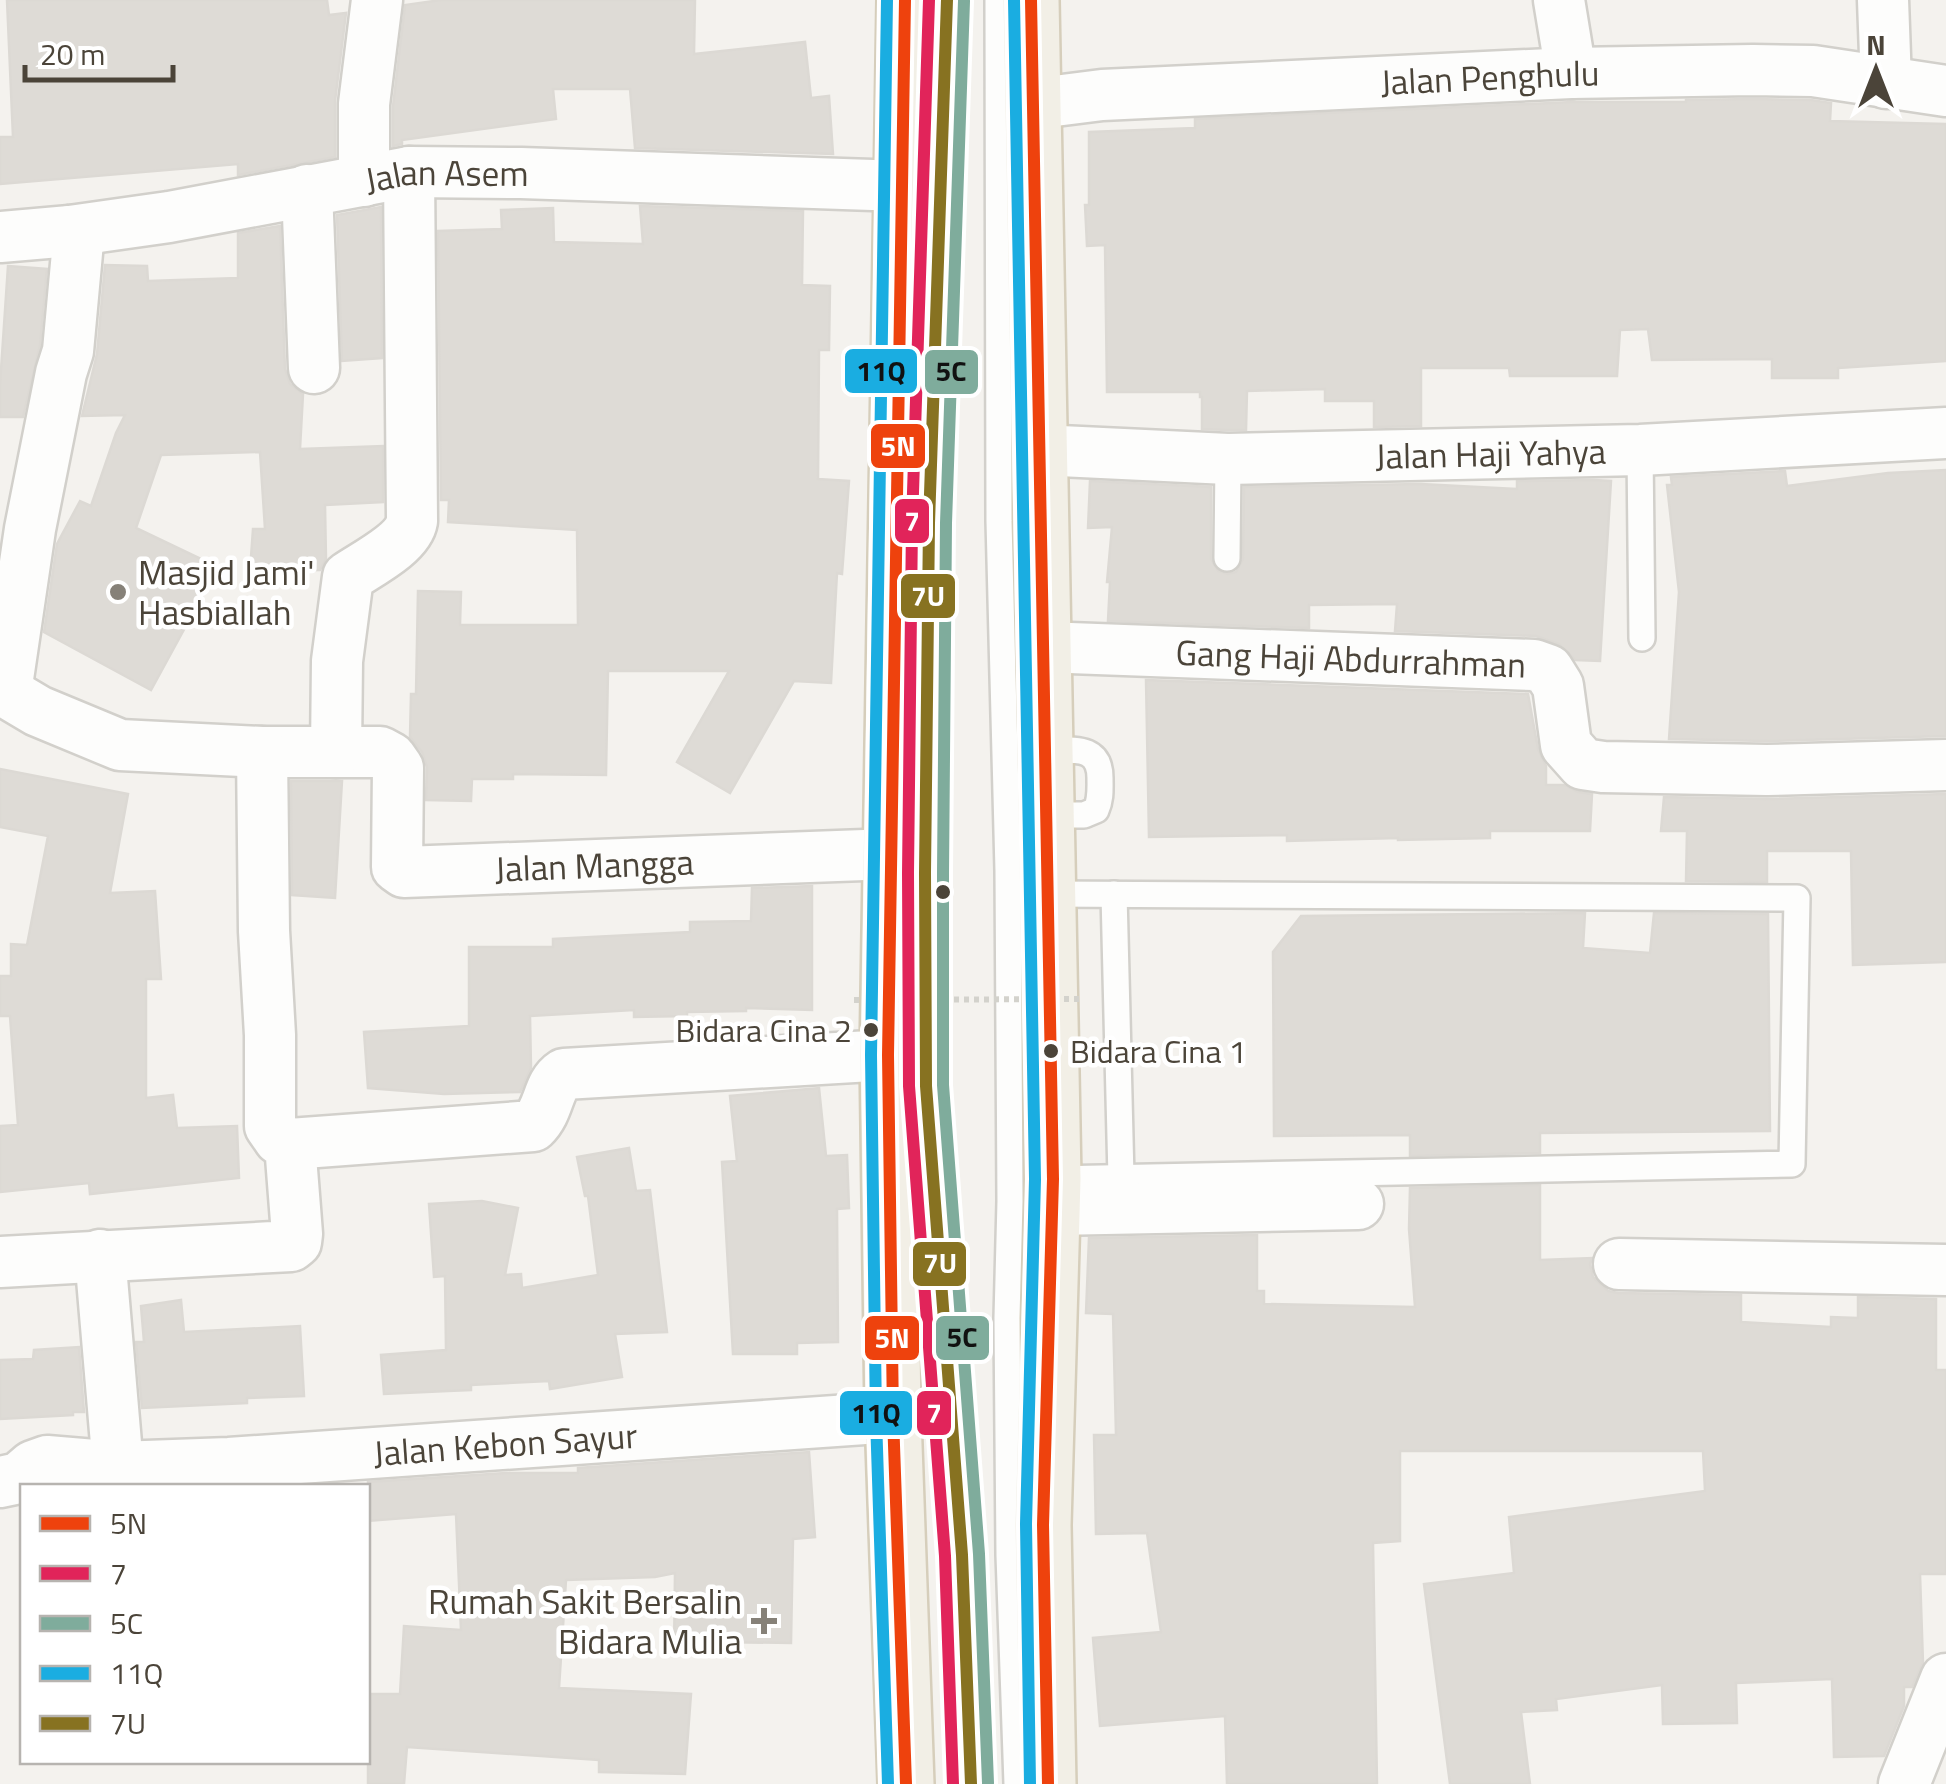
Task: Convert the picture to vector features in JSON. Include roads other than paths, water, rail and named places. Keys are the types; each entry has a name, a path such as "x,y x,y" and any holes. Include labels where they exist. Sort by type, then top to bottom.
{"main road":[{"path":"906,0 888,1055 893,1417 906,1784"},
{"path":"1031,0 1053,1195 1043,1525 1048,1784"}],"street":[{"path":"70,231 78,242 68,351 30,529 3,691 120,745 336,752 337,660 348,577 393,547 411,530 412,521 386,177 364,104 378,0"},
{"path":"1559,0 1570,73"},
{"path":"1882,0 1886,83"},
{"name":"Jalan Penghulu","path":"1031,104 1102,95 1570,73 1813,71 1946,92"},
{"name":"Jalan Asem","path":"0,237 168,217 386,177 521,173 902,186"},
{"path":"307,190 314,368"},
{"name":"Jalan Haji Yahya","path":"1039,450 1228,459 1640,450 1946,433"},
{"name":"Gang Haji Abdurrahman","path":"1043,646 1534,665 1548,670 1558,686 1566,745 1583,764 1604,767 1767,770 1946,765"},
{"path":"262,752 270,1126 278,1139 290,1144 533,1126 545,1111 555,1081 564,1074 888,1055"},
{"name":"Jalan Mangga","path":"336,752 380,752 398,768 397,867 404,872 892,854"},
{"path":"0,1262 291,1246 298,1234 290,1144"},
{"path":"1053,1195 1358,1204"},
{"path":"100,1255 118,1467"},
{"path":"1619,1264 1946,1270"},
{"name":"Jalan Kebon Sayur","path":"0,1482 19,1478 47,1461 230,1475 893,1417"},
{"path":"1904,1784 1946,1678"}],"lane":[{"path":"947,0 930,523 926,1086 962,1556 970,1784"},
{"path":"998,0 999,521 1008,891 1009,1555 1017,1784"},
{"path":"1640,450 1642,638"},
{"path":"1227,558 1228,459"},
{"path":"1047,894 1797,898 1792,1164 1121,1178 1053,1195"},
{"path":"1114,894 1121,1178"}],"place":[{"name":"Masjid Jami' Hasbiallah","path":"118,592"},
{"name":"Bidara Cina 2","path":"871,1030"},
{"name":"Bidara Cina 1","path":"1051,1051"},
{"name":"Rumah Sakit Bersalin Bidara Mulia","path":"764,1621"}]}
